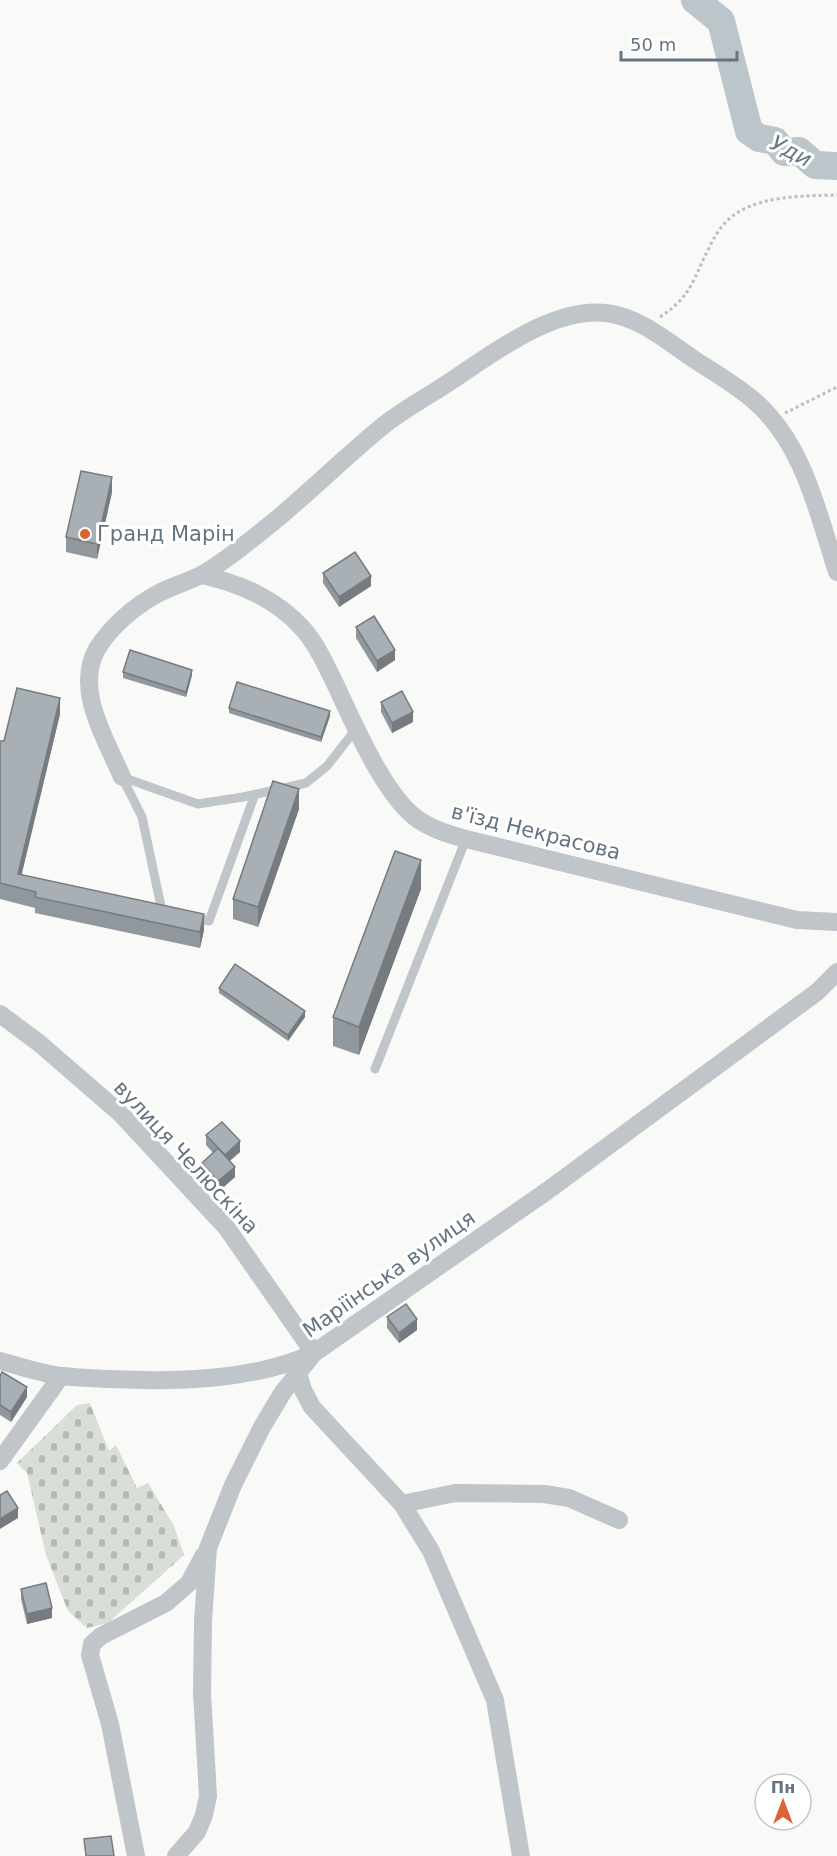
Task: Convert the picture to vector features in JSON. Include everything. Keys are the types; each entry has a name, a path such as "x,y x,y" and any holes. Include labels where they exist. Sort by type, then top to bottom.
{"street":[{"path":"122,777 91,704 89,687 91,665 97,649 116,626 138,606 160,592 202,574 276,519 386,424 536,328 574,315 589,313 619,315 646,327 751,397 773,419 792,446 805,472 837,572"},
{"name":"в'їзд Некрасова","path":"202,574 258,593 304,630 321,654 356,729 389,788 406,809 428,825 466,839 797,920 837,922"},
{"name":"Маріїнська вулиця","path":"176,1856 197,1832 208,1796 202,1693 203,1621 208,1548 233,1485 262,1427 298,1373 314,1353 548,1191 817,992 837,972"},
{"name":"вулиця Челюскіна","path":"0,1014 39,1043 121,1114 226,1227 314,1353"},
{"path":"0,1361 61,1376 157,1381 199,1379 256,1371 296,1361 314,1353"},
{"path":"298,1373 303,1390 318,1414 402,1504 431,1551 495,1700 521,1856"},
{"path":"0,1461 61,1376"},
{"path":"402,1504 455,1493 557,1495 619,1520"},
{"path":"136,1856 110,1724 90,1655 92,1644 101,1636 166,1603 189,1583 208,1548"}],"lane":[{"path":"122,777 198,804 255,794 306,783 327,766 356,729"},
{"path":"122,777 142,817 162,911"},
{"path":"186,916 209,921 255,794"},
{"path":"375,1070 466,839"},
{"path":"151,908 174,914"}],"path":[{"path":"646,327 678,305 692,285 709,247 724,223 746,208 786,197 837,195"},
{"path":"773,419 837,387"}],"green space":[{"path":"90,1403 109,1451 116,1445 137,1488 148,1483 174,1526 184,1555 108,1623 87,1628 68,1611 46,1555 27,1473 17,1463 77,1405"}],"building":[{"path":"81,471 112,477 97,544 66,537"},
{"path":"355,552 371,576 339,597 323,573"},
{"path":"374,616 395,650 377,661 356,627"},
{"path":"130,650 192,670 186,692 123,672"},
{"path":"237,682 330,711 321,737 229,708"},
{"path":"17,688 60,698 18,874 204,914 200,932 35,897 36,892 0,883 0,741 4,741"},
{"path":"402,691 413,712 392,723 381,702"},
{"path":"273,781 299,789 258,907 233,899"},
{"path":"395,851 421,860 359,1027 333,1017"},
{"path":"235,964 305,1011 288,1035 219,988"},
{"path":"222,1122 240,1141 225,1155 206,1135"},
{"path":"218,1148 235,1167 218,1181 202,1163"},
{"path":"406,1304 417,1319 399,1333 387,1317"},
{"path":"2,1372 27,1387 11,1412 0,1405"},
{"path":"7,1491 18,1508 0,1519 0,1495"},
{"path":"46,1583 52,1608 27,1614 21,1589"},
{"path":"111,1836 114,1856 86,1856 84,1839"}],"waterway":[{"name":"Уди","path":"695,0 721,21 749,131 759,138 775,141 784,152 799,151 815,165 837,166"}],"place":[{"name":"Гранд Марін","path":"85,534"}]}
